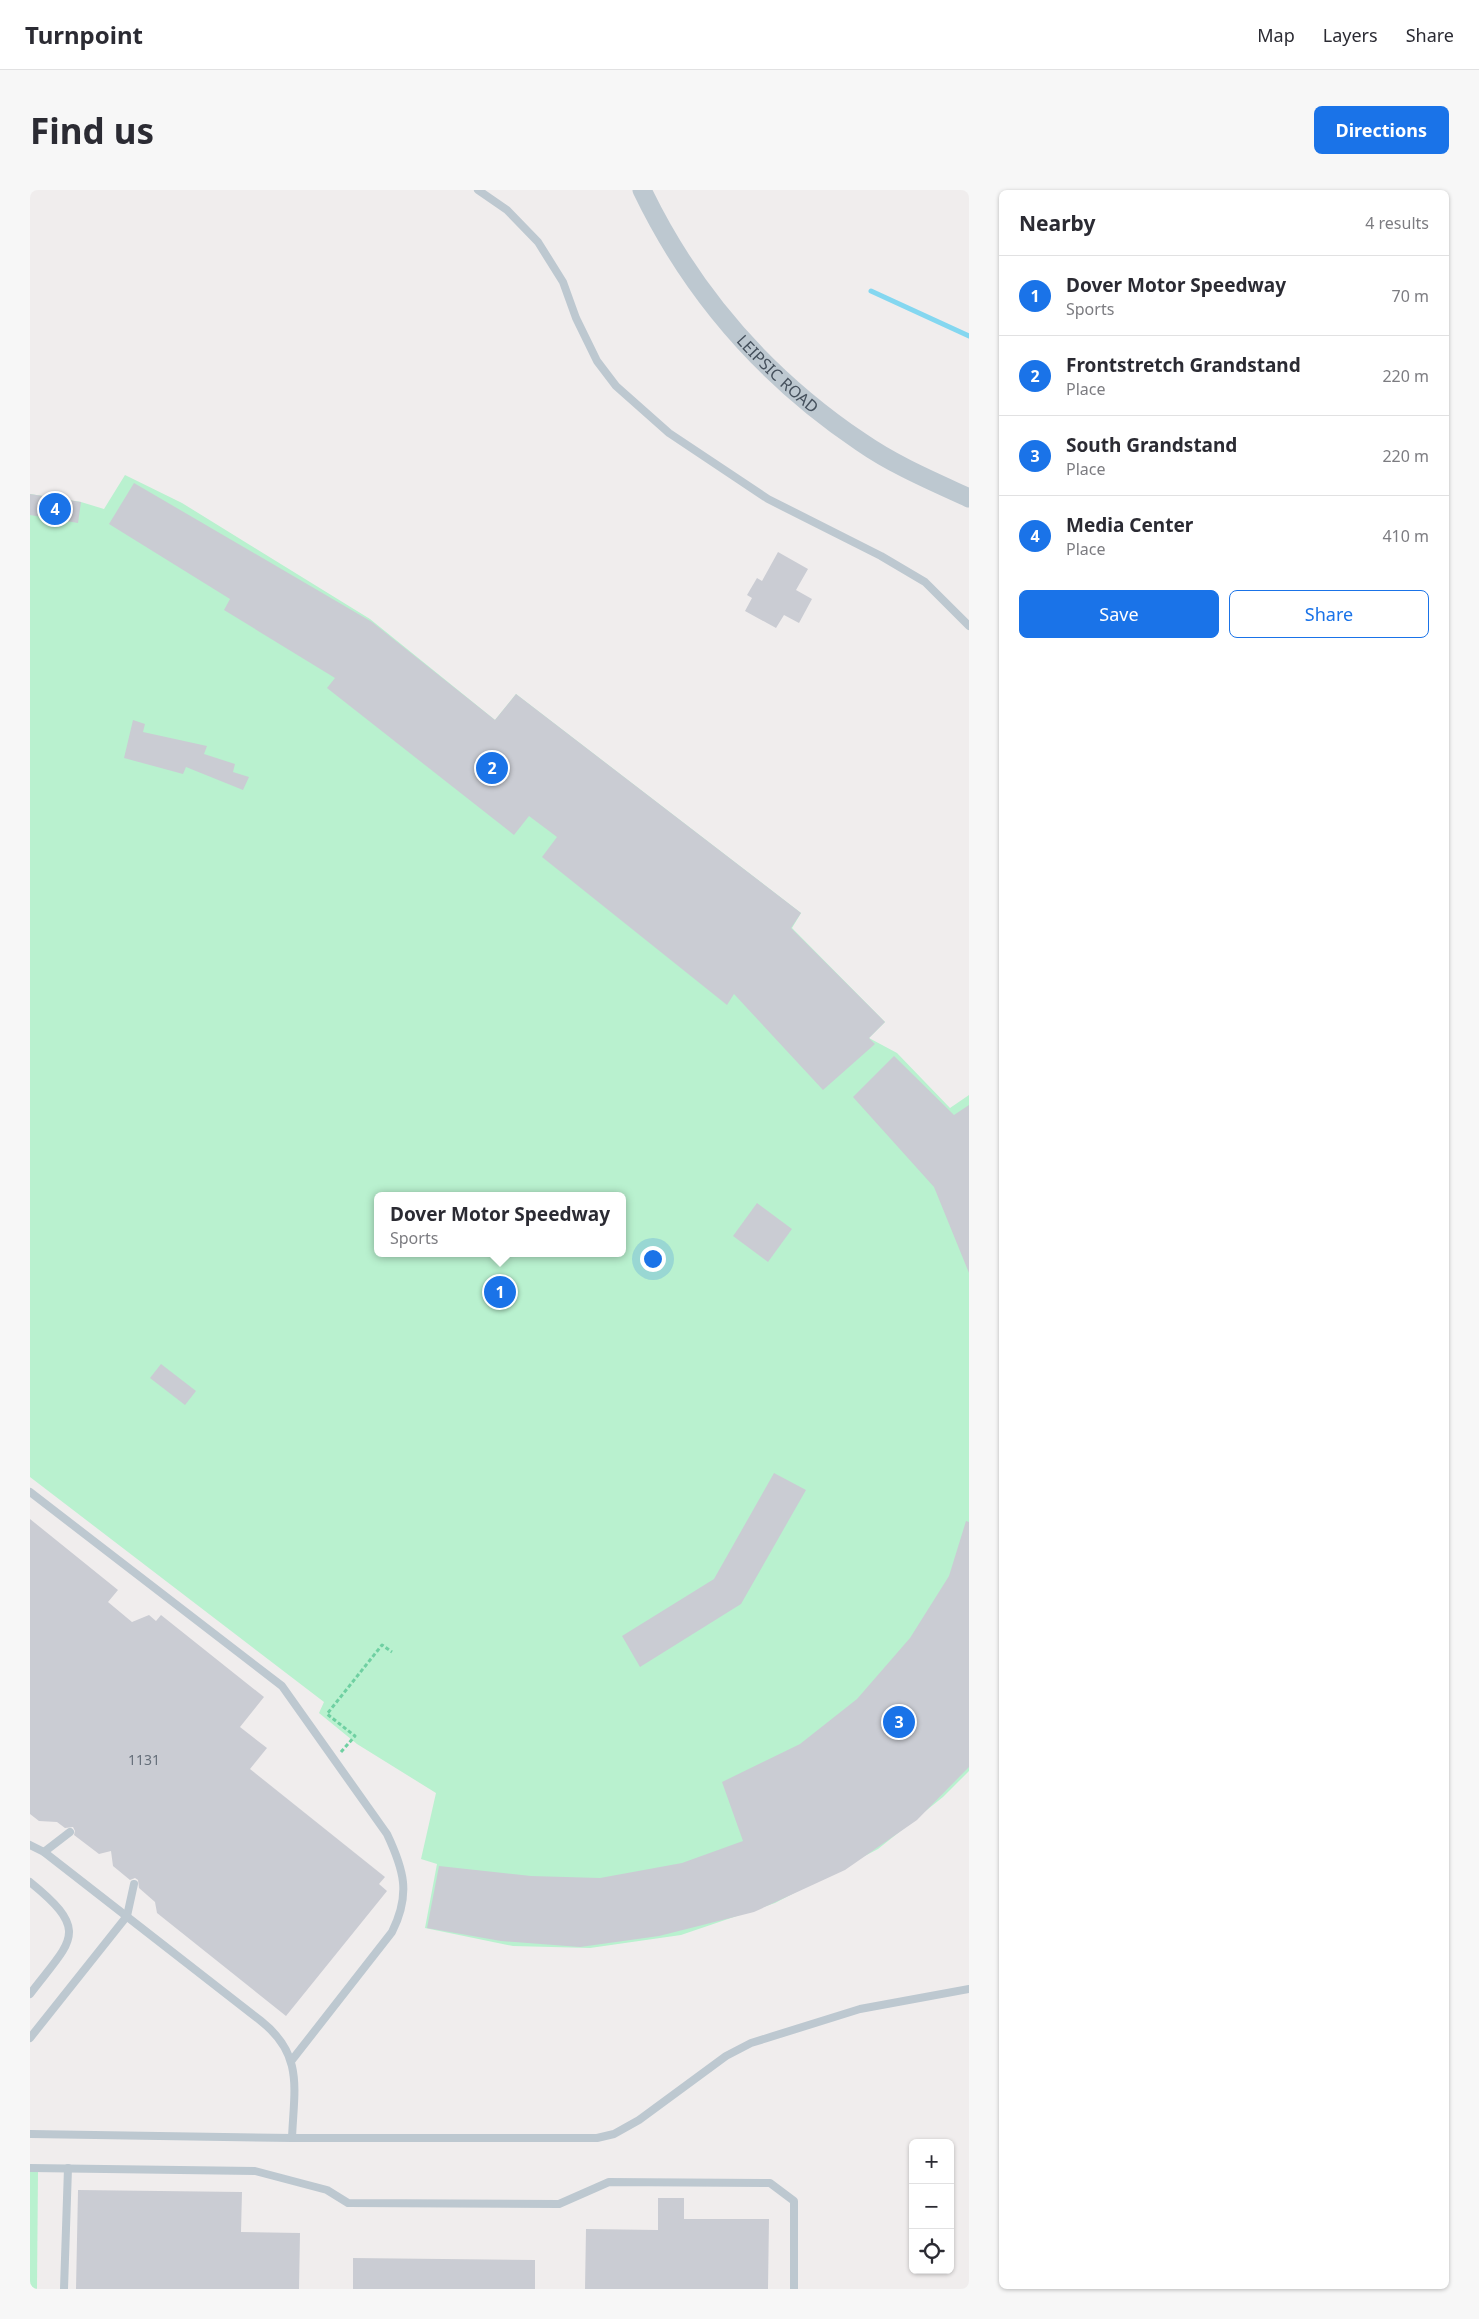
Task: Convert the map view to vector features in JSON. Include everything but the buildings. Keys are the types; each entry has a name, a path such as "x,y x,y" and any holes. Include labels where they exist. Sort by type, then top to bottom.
{"street":[{"name":"LEIPSIC ROAD","path":"642,190 671,244 700,289 764,365 800,397 862,443 901,465 969,498"}],"lane":[{"path":"478,190 507,210 538,242 563,282 576,318 597,360 623,392 669,433 768,499 881,556 925,582 969,626"},
{"path":"30,1492 282,1686 387,1834 399,1859 404,1882 403,1901 399,1917 392,1932 292,2060"},
{"path":"44,1852 70,1832"},
{"path":"30,1845 44,1852 268,2026 284,2044 292,2060 294,2094 292,2138"},
{"path":"30,1882 64,1914 70,1926 70,1938 64,1949 30,1994"},
{"path":"30,2038 127,1916 134,1884"},
{"path":"32,2135 292,2138 597,2138 614,2134 639,2120 726,2056 751,2043 860,2009 969,1989"},
{"path":"30,2168 255,2171 327,2190 348,2203 559,2204 608,2182 770,2183 794,2201 794,2289"},
{"path":"64,2289 68,2168"}],"path":[{"path":"334,1761 355,1736 327,1714 382,1645 392,1652"}],"green space":[{"path":"125,475 182,503 370,619 495,720 516,694 801,913 792,928 885,1022 869,1038 897,1053 950,1108 969,1095 969,1771 943,1797 878,1849 775,1903 681,1935 590,1948 513,1946 425,1928 437,1864 421,1859 436,1793 357,1744 319,1713 324,1702 30,1477 30,494 81,502 104,509"},
{"path":"38,2171 37,2289 30,2289 30,2172"}],"waterway":[{"path":"871,291 969,336"}],"place":[{"name":"Media Center","path":"55,509"},
{"name":"Frontstretch Grandstand","path":"492,768"},
{"name":"Dover Motor Speedway","path":"500,1292"},
{"name":"South Grandstand","path":"899,1722"}]}
